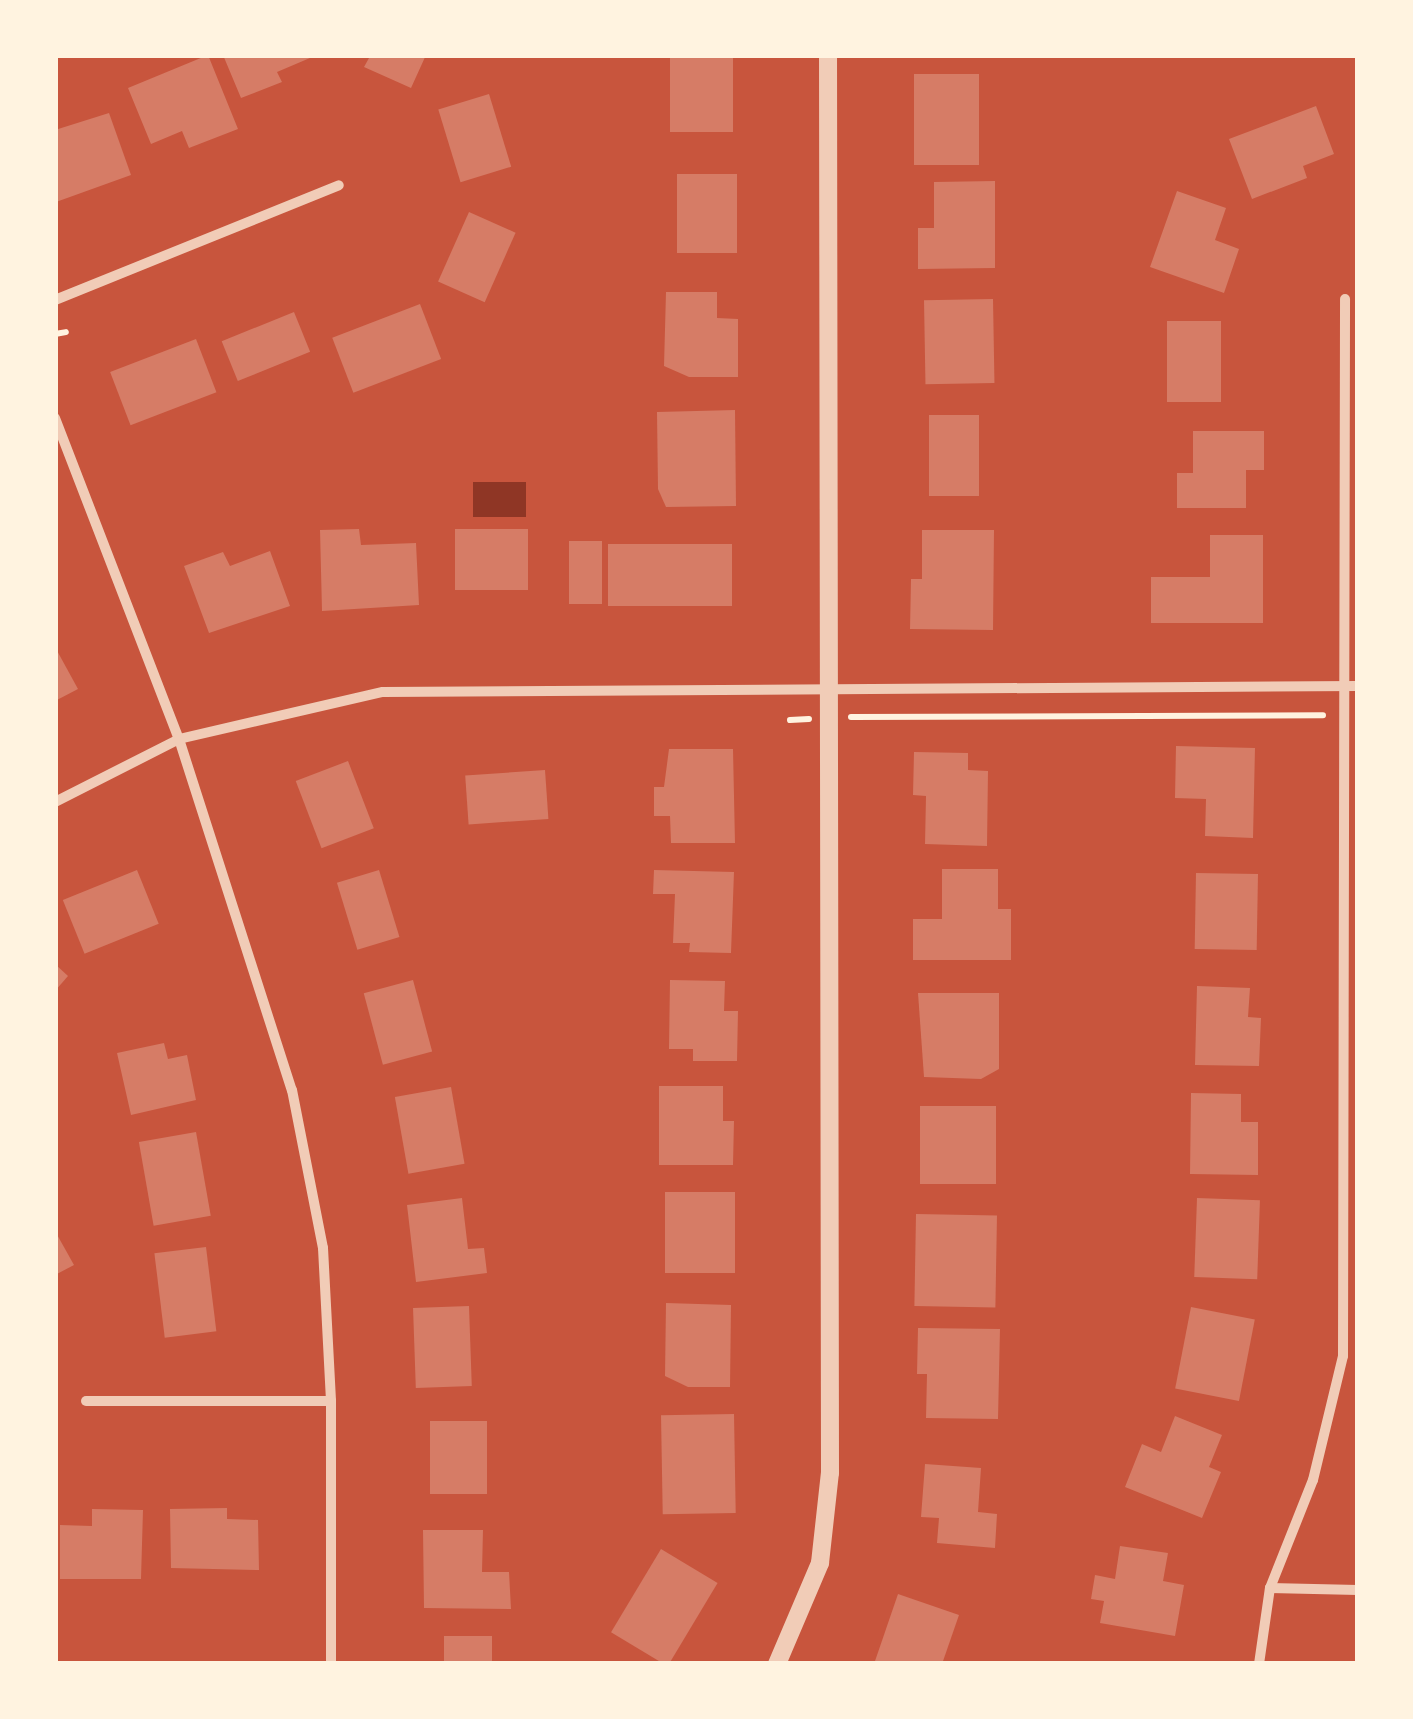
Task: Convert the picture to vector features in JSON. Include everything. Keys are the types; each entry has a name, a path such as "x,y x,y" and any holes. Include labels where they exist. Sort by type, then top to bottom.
{"street":[{"path":"776,1664 820,1564 830,1473 828,55"},
{"path":"55,300 339,185"},
{"path":"1259,1664 1270,1588 1313,1480 1343,1356 1346,714 1352,686 1345,299"},
{"path":"55,418 179,739 292,1090 322,1248 331,1401 331,1664"},
{"path":"55,802 179,739 382,692 1352,686"},
{"path":"86,1401 331,1401"},
{"path":"1270,1588 1358,1590"}],"path":[{"path":"55,334 66,332"},
{"path":"867,716 1346,714"}],"shaded area":[{"path":"473,482 526,482 526,517 473,517"}],"building":[{"path":"208,55 238,129 189,148 182,131 151,144 128,88"},
{"path":"223,55 317,55 277,72 282,82 241,98"},
{"path":"362,55 426,55 411,88 364,67 369,58"},
{"path":"670,55 733,55 733,132 670,132"},
{"path":"914,74 979,74 979,165 914,165"},
{"path":"489,94 511,167 461,182 438,109"},
{"path":"1316,106 1334,154 1303,166 1307,178 1252,199 1229,139"},
{"path":"109,113 131,175 56,202 55,130"},
{"path":"677,174 737,174 737,253 677,253"},
{"path":"995,181 995,268 918,269 918,228 934,228 934,182"},
{"path":"1177,191 1226,208 1215,240 1239,249 1224,293 1150,267"},
{"path":"469,212 516,233 485,302 438,281"},
{"path":"666,292 717,292 717,318 738,319 738,377 689,377 664,366"},
{"path":"993,299 994,383 925,384 924,300"},
{"path":"420,304 441,359 353,393 332,338"},
{"path":"294,312 310,352 238,381 222,341"},
{"path":"1167,321 1221,321 1221,402 1167,402"},
{"path":"196,339 216,392 131,425 110,372"},
{"path":"735,410 736,506 666,507 658,489 657,412"},
{"path":"929,415 979,415 979,496 929,496"},
{"path":"1193,431 1264,431 1264,470 1246,470 1246,508 1177,508 1177,473 1193,473"},
{"path":"359,529 361,545 416,543 419,605 322,611 320,530"},
{"path":"455,529 528,529 528,590 455,590"},
{"path":"922,530 994,530 993,630 910,629 911,579 922,579"},
{"path":"1210,535 1263,535 1263,623 1151,623 1151,577 1210,577"},
{"path":"569,541 602,541 602,604 569,604"},
{"path":"608,544 732,544 732,606 608,606"},
{"path":"270,551 290,606 209,633 184,566 223,552 230,566"},
{"path":"55,647 78,689 55,701"},
{"path":"1176,746 1255,748 1253,838 1205,836 1206,799 1175,798"},
{"path":"669,749 733,749 735,843 671,843 670,816 654,816 654,787 664,787"},
{"path":"914,752 968,753 968,770 988,771 987,846 925,844 926,796 913,795"},
{"path":"348,761 374,828 322,848 296,781"},
{"path":"545,770 548,819 469,824 465,776"},
{"path":"942,869 998,869 998,909 1011,909 1011,960 913,960 913,919 942,919"},
{"path":"137,870 159,924 85,954 63,900"},
{"path":"379,870 399,937 357,950 337,883"},
{"path":"654,870 734,872 731,953 689,952 690,943 673,943 675,894 653,894"},
{"path":"1196,873 1258,874 1257,950 1195,949"},
{"path":"55,964 68,976 55,991"},
{"path":"413,980 432,1051 383,1065 364,993"},
{"path":"670,980 725,981 724,1011 738,1011 737,1061 693,1061 693,1049 669,1049"},
{"path":"1197,986 1250,988 1248,1017 1261,1018 1259,1066 1195,1065"},
{"path":"918,993 999,993 999,1069 981,1079 924,1077"},
{"path":"164,1043 168,1059 187,1055 196,1100 131,1115 117,1053"},
{"path":"659,1086 723,1086 723,1121 734,1121 733,1165 659,1165"},
{"path":"451,1087 465,1164 408,1174 395,1097"},
{"path":"1191,1093 1241,1094 1241,1122 1258,1122 1258,1175 1190,1174"},
{"path":"920,1106 996,1106 996,1184 920,1184"},
{"path":"196,1132 211,1216 154,1226 139,1142"},
{"path":"665,1192 735,1192 735,1273 665,1273"},
{"path":"462,1198 468,1249 484,1248 487,1273 416,1282 407,1205"},
{"path":"1197,1198 1260,1200 1257,1279 1194,1277"},
{"path":"916,1214 997,1215 995,1307 914,1306"},
{"path":"55,1231 74,1265 55,1275"},
{"path":"206,1247 216,1331 165,1338 154,1253"},
{"path":"666,1303 731,1305 730,1387 688,1387 665,1376"},
{"path":"469,1306 472,1386 416,1388 413,1308"},
{"path":"1191,1307 1255,1319 1239,1401 1175,1388"},
{"path":"918,1328 1000,1329 998,1419 926,1418 927,1374 917,1374"},
{"path":"734,1414 736,1513 663,1514 661,1415"},
{"path":"1175,1416 1222,1435 1209,1467 1221,1472 1202,1518 1125,1487 1142,1444 1161,1452"},
{"path":"430,1421 487,1421 487,1494 430,1494"},
{"path":"925,1464 981,1468 978,1512 997,1514 995,1548 937,1543 939,1518 921,1517"},
{"path":"227,1508 227,1519 258,1520 259,1570 171,1568 170,1509"},
{"path":"92,1509 143,1510 141,1579 60,1579 60,1525 92,1526"},
{"path":"423,1530 483,1530 482,1572 509,1572 511,1609 424,1608"},
{"path":"1120,1546 1168,1553 1163,1581 1184,1585 1175,1636 1100,1623 1104,1601 1091,1599 1095,1575 1115,1579"},
{"path":"661,1549 718,1583 669,1664 611,1632"},
{"path":"898,1594 959,1615 942,1664 874,1664"},
{"path":"444,1636 492,1636 492,1664 444,1664"}]}
